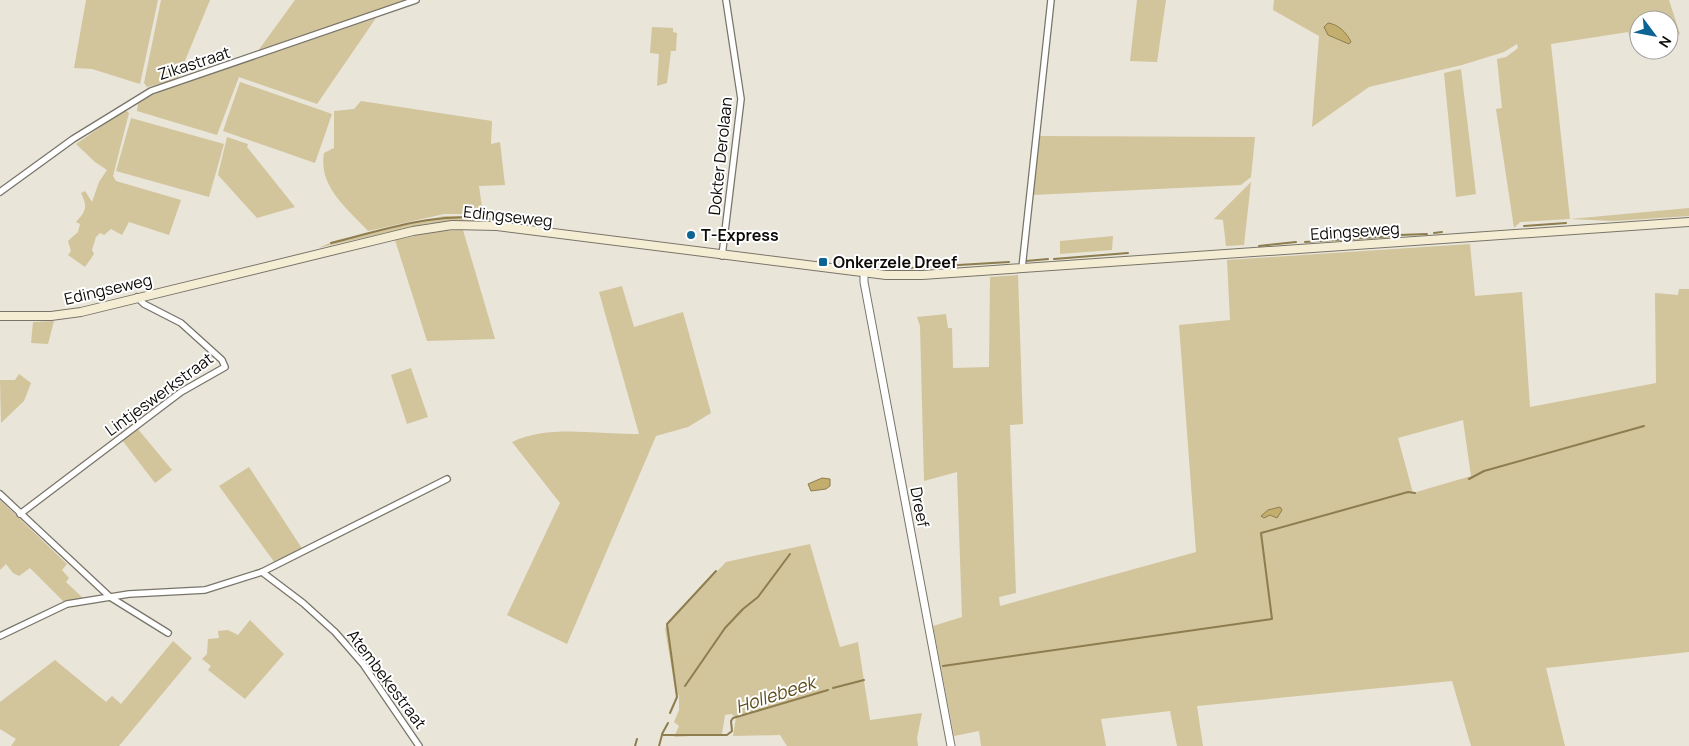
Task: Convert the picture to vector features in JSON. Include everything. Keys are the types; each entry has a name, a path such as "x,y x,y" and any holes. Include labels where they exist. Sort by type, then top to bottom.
{"main road":[{"name":"Edingseweg","path":"0,316 51,316 81,312 424,228 476,224 722,256 864,272 922,275 1689,222"}],"street":[{"name":"Zikastraat","path":"0,192 73,139 151,91 416,0"},
{"name":"Dokter Derolaan","path":"722,256 741,99 726,0"},
{"path":"1022,268 1051,0"},
{"name":"Dreef","path":"864,272 864,282 951,746"},
{"name":"Lintjeswerkstraat","path":"20,514 181,392 225,367 222,360 181,323 144,304 137,297"},
{"path":"0,636 67,604 110,597 205,590 262,572 364,523 447,479"},
{"path":"0,494 110,597 168,633"},
{"name":"Atembekestraat","path":"262,572 335,632 363,664 419,746"}],"shaded area":[{"path":"86,0 158,0 140,84 92,69 74,68"},
{"path":"161,0 210,0 177,80 147,87 144,83"},
{"path":"295,0 410,0 255,55"},
{"path":"1137,0 1166,0 1157,62 1130,61"},
{"path":"1274,0 1669,0 1672,10 1629,10 1629,35 1628,32 1551,44 1570,219 1520,222 1514,228 1496,109 1502,108 1497,59 1506,57 1518,48 1517,44 1504,52 1462,65 1369,87 1312,127 1319,36 1273,10","holes":["1332,23 1348,36 1349,44 1328,35"]},
{"path":"376,18 317,104 239,77 217,135 137,111 138,103 163,89"},
{"path":"1328,23 1342,29 1351,42 1349,44 1328,35 1324,27"},
{"path":"652,27 673,28 673,32 677,33 676,51 671,51 667,83 657,86 659,54 650,53"},
{"path":"1461,69 1476,194 1456,197 1444,73"},
{"path":"240,82 332,114 315,163 223,131"},
{"path":"361,101 492,121 491,144 500,142 505,185 479,186 483,214 444,214 368,231 336,196 330,187 323,165 324,153 334,148 334,111 354,109"},
{"path":"125,110 129,113 113,176 116,181 181,200 169,235 129,222 122,235 111,229 104,235 100,233 96,237 92,250 94,254 85,267 68,255 71,251 68,241 78,232 80,224 76,222 85,209 85,202 81,193 85,191 92,202 99,182 107,170 95,162 76,144"},
{"path":"131,118 224,144 209,197 116,171"},
{"path":"1039,136 1255,137 1251,177 1241,185 1033,195"},
{"path":"227,137 248,144 247,147 295,207 257,218 218,175"},
{"path":"1251,182 1244,245 1226,246 1223,220 1214,219"},
{"path":"1689,208 1689,216 1613,221 1570,219"},
{"path":"444,216 476,216 506,220 503,224 468,221 430,223 318,248 337,240"},
{"path":"463,230 495,339 427,341 395,240 438,231"},
{"path":"1113,236 1112,250 1060,254 1060,241"},
{"path":"1470,244 1475,296 1522,292 1530,407 1656,383 1655,293 1678,295 1679,289 1689,289 1689,652 1546,668 1565,746 1471,746 1452,681 1197,706 1203,746 1177,746 1170,711 1101,719 1106,746 981,746 979,731 954,736 933,626 962,617 957,472 924,481 920,326 917,317 946,314 948,328 952,328 953,368 989,367 990,277 1018,275 1023,424 1010,425 1016,593 999,597 1000,606 1196,552 1179,325 1230,320 1227,260","holes":["1463,420 1471,476 1413,493 1398,438"]},
{"path":"622,286 634,327 683,312 711,413 688,427 656,436 567,644 507,615 560,503 512,442 542,433 639,434 599,292"},
{"path":"54,321 48,344 31,343 33,322"},
{"path":"411,368 428,417 407,424 391,375"},
{"path":"19,374 31,383 24,401 1,423 0,380 15,380"},
{"path":"137,428 172,470 155,483 122,440"},
{"path":"249,467 303,550 275,563 219,486"},
{"path":"822,478 830,479 830,486 826,489 811,491 808,484"},
{"path":"0,500 67,564 62,570 69,578 66,582 85,600 65,603 30,568 19,576 13,573 6,564 0,570"},
{"path":"1280,507 1282,510 1277,518 1270,515 1264,518 1261,516 1268,510"},
{"path":"810,544 840,647 858,642 870,720 922,713 917,738 918,746 787,746 780,735 733,736 736,717 731,714 725,715 722,734 674,737 679,726 674,722 679,710 679,695 676,694 665,629 668,622 726,562"},
{"path":"250,620 284,654 245,699 208,670 211,666 202,659 207,654 208,639 219,638 218,631 228,630 238,635"},
{"path":"173,641 192,658 119,746 11,746 16,739 0,729 0,702 55,660 106,702 112,696 121,704"}],"waterway":[{"path":"331,243 415,222 436,219 457,217 500,221"},
{"path":"1524,226 1566,223"},
{"path":"1434,233 1442,232"},
{"path":"1399,235 1427,234"},
{"path":"1305,242 1394,236"},
{"path":"1259,246 1296,242"},
{"path":"1054,259 1128,253"},
{"path":"1026,261 1048,259"},
{"path":"908,268 1009,262"},
{"path":"1469,479 1484,471 1644,426"},
{"path":"943,666 1272,619 1261,533 1408,492 1415,493"},
{"path":"685,686 725,628 743,609 758,597 790,554"},
{"path":"670,713 677,697 667,624 716,571"},
{"name":"Hollebeek","path":"833,688 864,680"},
{"name":"Hollebeek","path":"659,746 662,735 727,735 732,731 731,721 733,718 828,690"},
{"path":"662,734 668,723"},
{"path":"635,746 637,739"}],"place":[{"name":"T-Express","path":"691,235"},
{"name":"Onkerzele Dreef","path":"823,262"}]}
